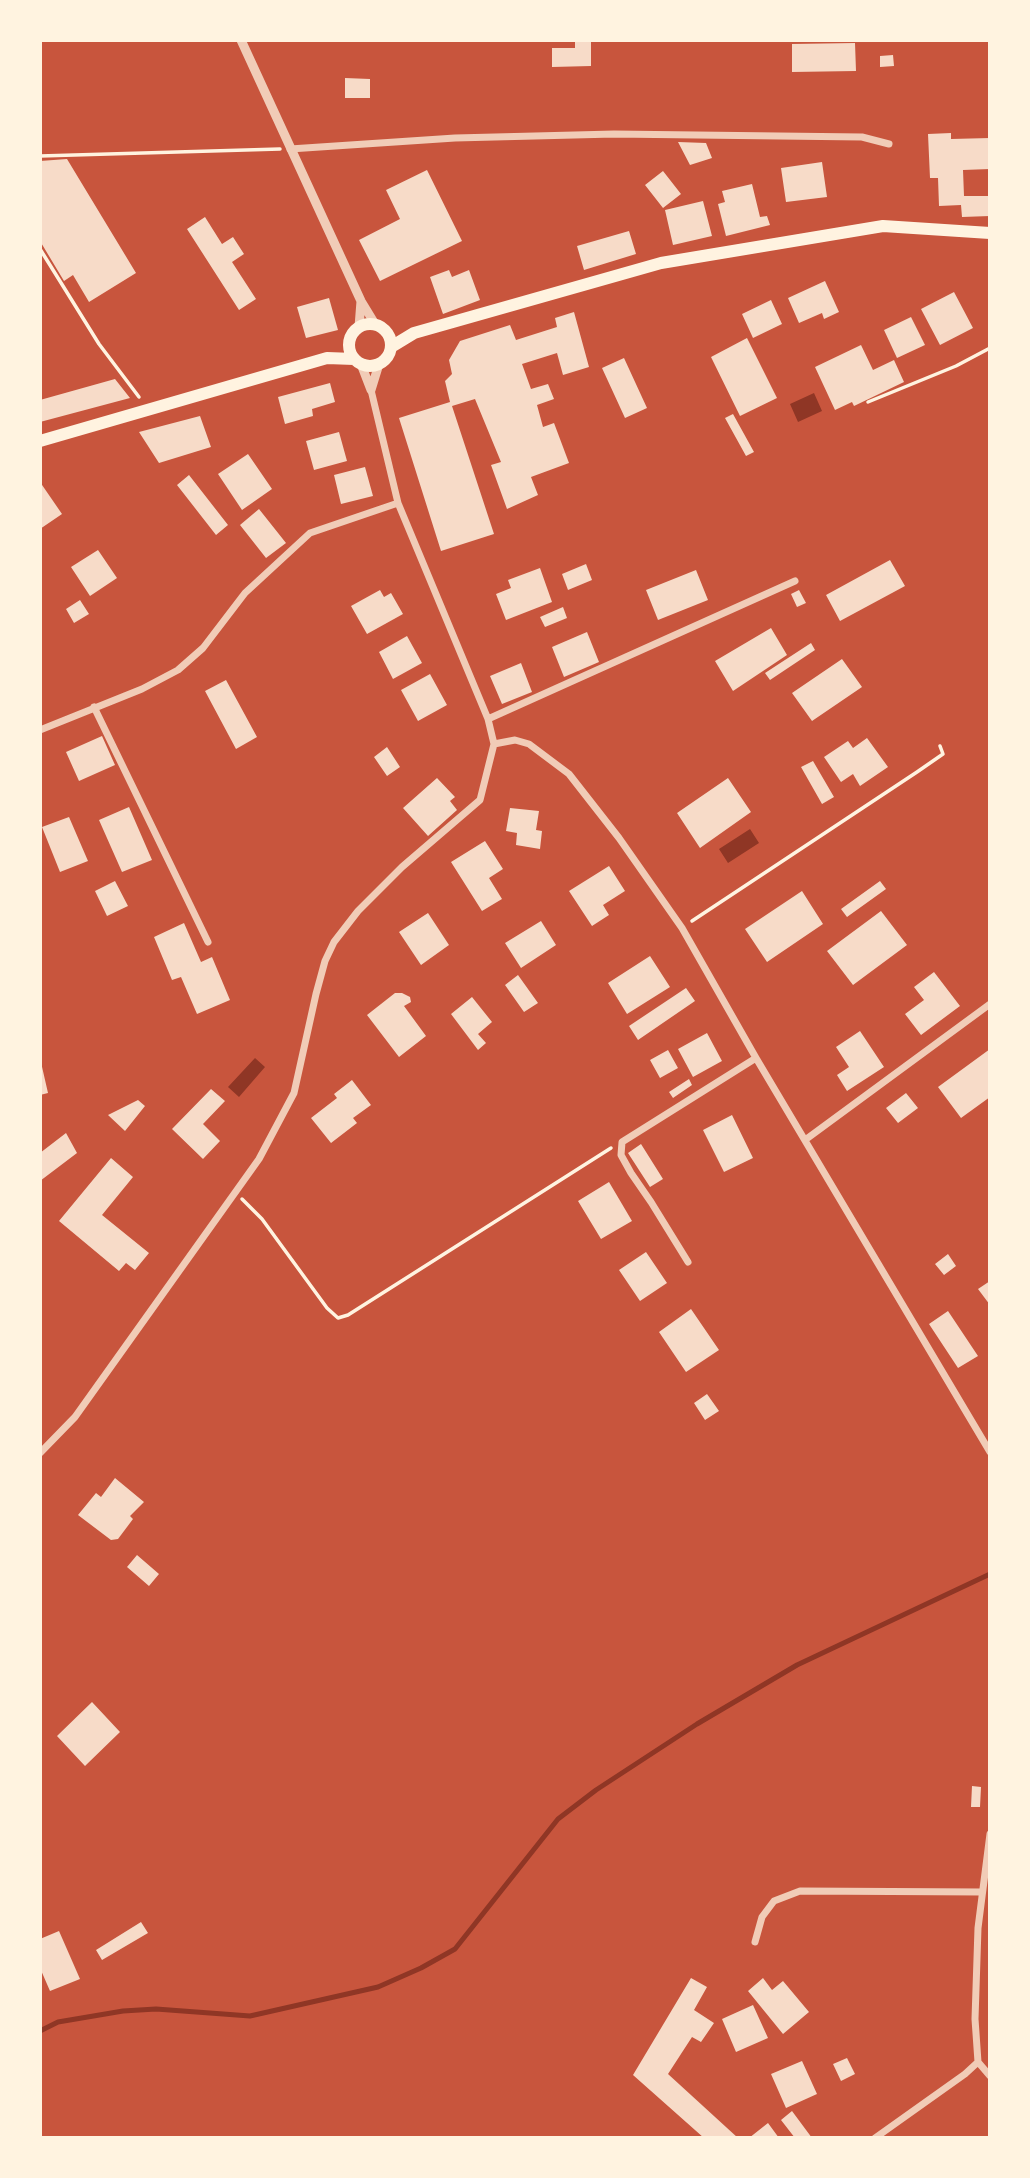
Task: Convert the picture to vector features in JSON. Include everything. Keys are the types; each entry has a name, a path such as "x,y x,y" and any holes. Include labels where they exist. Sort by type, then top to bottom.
{"main road":[{"path":"327,358 367,366 379,364 391,347 414,333 661,263 883,226 990,233"},
{"path":"40,441 327,358 348,343 359,327 414,333"},
{"path":"381,328 391,347"},
{"path":"348,343 357,362"}],"street":[{"path":"241,40 361,301 381,328"},
{"path":"290,149 455,138 614,134 862,137 889,144"},
{"path":"359,327 361,301"},
{"path":"40,1453 75,1417 259,1159 294,1093 316,994 325,961 334,942 358,911 402,867 480,800 494,744 488,719 398,503 371,390 357,362"},
{"path":"371,390 379,364"},
{"path":"40,730 142,689 178,670 203,648 245,593 310,533 398,503"},
{"path":"488,719 795,581"},
{"path":"94,707 208,942"},
{"path":"494,744 515,740 529,744 569,774 620,838 682,928 990,1452"},
{"path":"805,1140 990,1004"},
{"path":"688,1262 621,1155 622,1142 756,1058"},
{"path":"990,1834 978,1928 975,2019 978,2062 990,2076"},
{"path":"755,1942 762,1917 774,1901 800,1891 982,1892"},
{"path":"875,2138 978,2062"}],"path":[{"path":"40,156 290,149"},
{"path":"40,249 99,344 139,397 146,412"},
{"path":"868,402 956,366 990,348"},
{"path":"682,928 943,754 940,746"},
{"path":"235,1192 262,1219 327,1308 338,1318 368,1302 622,1142"}],"shaded area":[{"path":"814,393 822,411 798,422 790,404"},
{"path":"750,829 759,843 728,863 719,849"},
{"path":"255,1058 265,1067 239,1097 228,1087"}],"building":[{"path":"575,40 591,40 591,66 552,67 552,48 575,48"},
{"path":"855,43 856,71 792,72 792,44"},
{"path":"893,55 894,66 880,67 880,56"},
{"path":"345,78 370,79 370,98 345,98"},
{"path":"951,133 951,139 990,138 990,169 963,170 964,196 990,196 990,216 962,217 961,205 939,206 938,178 930,178 928,134"},
{"path":"678,142 706,143 712,158 690,165"},
{"path":"67,159 136,273 89,302 73,275 64,281 40,241 40,161"},
{"path":"822,162 827,197 786,202 781,168"},
{"path":"427,170 462,241 380,281 359,240 400,219 386,190"},
{"path":"663,171 681,194 663,208 645,185"},
{"path":"752,184 760,217 767,216 770,225 726,236 718,204 725,202 722,191"},
{"path":"703,201 712,236 673,245 665,210"},
{"path":"205,217 222,244 233,237 244,254 232,262 256,299 239,310 187,229"},
{"path":"629,231 636,254 584,270 577,246"},
{"path":"449,270 452,277 469,270 480,300 443,314 430,277"},
{"path":"825,281 839,312 824,319 822,313 799,323 788,298"},
{"path":"954,292 973,328 940,345 921,309"},
{"path":"329,298 338,330 306,338 297,307"},
{"path":"771,300 782,324 753,338 742,314"},
{"path":"574,312 589,367 563,375 557,353 522,364 531,389 548,384 554,399 537,405 543,427 554,423 569,463 531,477 538,495 507,509 491,465 501,462 475,399 452,406 494,534 441,551 399,418 450,402 445,381 452,374 449,360 460,341 510,325 516,340 557,327 555,318"},
{"path":"911,317 925,345 897,358 884,330"},
{"path":"747,338 777,398 740,416 711,357"},
{"path":"861,345 873,370 894,360 904,382 854,406 852,402 835,410 815,367"},
{"path":"624,358 647,408 625,418 602,368"},
{"path":"115,379 130,398 40,422 40,400"},
{"path":"330,383 335,402 312,409 313,416 285,424 278,397"},
{"path":"733,414 754,452 746,456 725,418"},
{"path":"200,416 211,447 159,463 139,432"},
{"path":"339,432 347,461 314,470 306,441"},
{"path":"248,454 272,489 242,510 218,474"},
{"path":"365,467 373,496 341,504 334,475"},
{"path":"189,475 228,525 216,535 177,485"},
{"path":"40,482 62,514 40,529"},
{"path":"259,509 286,543 266,558 240,525"},
{"path":"98,550 117,578 90,596 71,567"},
{"path":"890,560 905,586 840,621 826,595"},
{"path":"586,564 592,580 568,590 562,574"},
{"path":"540,568 552,602 506,620 496,594 511,588 508,580"},
{"path":"696,570 708,600 658,620 646,590"},
{"path":"380,590 384,597 391,593 403,614 367,634 351,606"},
{"path":"799,590 806,603 797,607 791,594"},
{"path":"80,600 89,614 74,623 66,609"},
{"path":"563,607 567,618 545,627 540,617"},
{"path":"771,628 787,655 733,691 715,661"},
{"path":"587,632 599,662 564,677 552,647"},
{"path":"407,636 422,663 393,679 379,652"},
{"path":"811,643 815,650 770,680 765,673"},
{"path":"842,659 862,687 812,721 792,693"},
{"path":"521,663 532,692 502,704 490,676"},
{"path":"430,674 447,705 418,721 401,690"},
{"path":"226,680 257,737 236,749 205,691"},
{"path":"102,736 115,765 79,781 66,752"},
{"path":"867,738 888,767 860,786 853,774 841,782 824,757 848,741 853,748"},
{"path":"387,747 400,767 387,776 374,757"},
{"path":"813,761 834,797 822,804 801,767"},
{"path":"437,778 455,797 450,801 457,810 428,836 403,808"},
{"path":"728,778 751,812 700,848 677,813"},
{"path":"129,807 152,860 122,872 99,820"},
{"path":"510,808 539,811 536,830 542,831 540,849 516,845 517,833 506,831"},
{"path":"69,817 88,861 60,872 42,827"},
{"path":"485,841 503,869 489,878 502,899 482,911 451,862"},
{"path":"609,866 625,891 603,905 609,915 592,926 569,891"},
{"path":"115,881 128,906 107,916 95,891"},
{"path":"880,881 886,889 847,917 841,909"},
{"path":"802,891 823,924 767,962 745,929"},
{"path":"881,911 907,945 853,985 827,951"},
{"path":"428,913 449,945 421,965 399,932"},
{"path":"541,921 556,945 521,968 505,943"},
{"path":"184,923 201,962 212,957 230,1000 197,1014 181,977 172,980 154,937"},
{"path":"650,956 670,987 627,1014 608,983"},
{"path":"934,972 960,1006 921,1035 905,1014 924,1000 914,987"},
{"path":"518,975 538,1003 524,1012 505,985"},
{"path":"686,988 695,1001 638,1040 629,1026"},
{"path":"395,993 410,997 411,1002 404,1006 426,1036 399,1057 367,1015"},
{"path":"472,997 492,1022 478,1034 486,1043 478,1050 451,1014"},
{"path":"860,1031 884,1067 847,1091 837,1075 849,1067 836,1047"},
{"path":"707,1033 722,1061 693,1077 678,1049"},
{"path":"990,1049 990,1097 961,1118 938,1087"},
{"path":"668,1050 678,1068 660,1078 650,1060"},
{"path":"40,1058 48,1093 40,1095"},
{"path":"689,1079 692,1085 673,1098 669,1092"},
{"path":"352,1080 371,1105 353,1118 357,1123 331,1143 311,1118 337,1098 334,1094"},
{"path":"211,1089 225,1101 203,1124 220,1141 203,1159 172,1129"},
{"path":"906,1093 918,1108 898,1123 886,1108"},
{"path":"138,1100 145,1106 125,1131 108,1115"},
{"path":"732,1115 753,1158 724,1172 703,1130"},
{"path":"66,1133 77,1153 40,1181 40,1153"},
{"path":"641,1144 663,1179 650,1187 628,1153"},
{"path":"111,1158 133,1177 102,1215 149,1253 135,1270 126,1263 119,1271 59,1221"},
{"path":"609,1182 632,1221 601,1239 578,1201"},
{"path":"646,1252 667,1283 640,1301 619,1270"},
{"path":"948,1254 956,1266 944,1275 935,1264"},
{"path":"990,1281 990,1305 978,1289"},
{"path":"691,1309 719,1350 686,1372 659,1332"},
{"path":"948,1311 978,1356 958,1368 929,1324"},
{"path":"707,1394 719,1411 705,1420 694,1403"},
{"path":"115,1478 144,1502 130,1516 133,1519 118,1539 111,1540 78,1515 96,1493 101,1497"},
{"path":"137,1555 159,1574 149,1586 127,1567"},
{"path":"92,1702 120,1732 85,1766 57,1736"},
{"path":"972,1786 981,1787 980,1807 971,1807"},
{"path":"141,1922 148,1933 102,1960 96,1950"},
{"path":"59,1931 80,1979 50,1991 40,1968 40,1939"},
{"path":"691,1978 707,1987 694,2010 714,2023 701,2042 692,2037 668,2074 738,2138 704,2138 633,2075"},
{"path":"763,1978 772,1990 783,1981 809,2012 783,2034 748,1991"},
{"path":"753,2005 768,2038 736,2052 722,2019"},
{"path":"847,2058 855,2074 841,2081 833,2064"},
{"path":"802,2061 817,2094 786,2108 771,2074"},
{"path":"792,2111 812,2138 795,2138 781,2120"},
{"path":"768,2123 779,2138 749,2138"}],"waterway":[{"path":"40,2031 58,2022 123,2011 156,2009 250,2016 378,1987 421,1968 455,1949 558,1819 596,1790 697,1724 797,1665 990,1574"}]}
